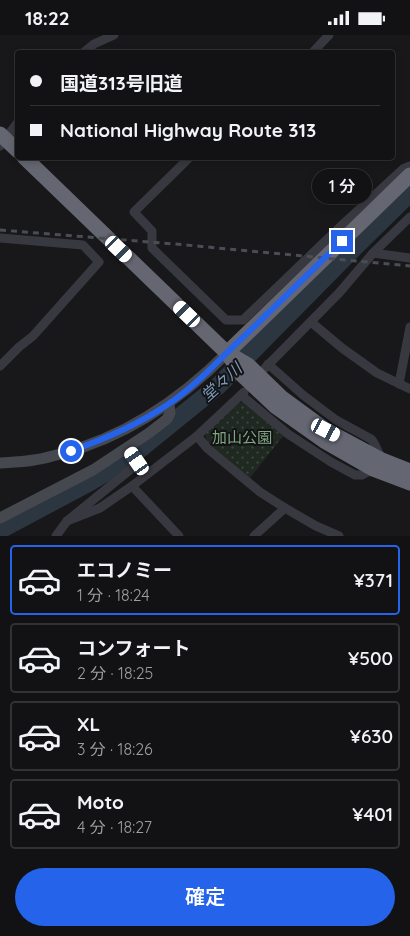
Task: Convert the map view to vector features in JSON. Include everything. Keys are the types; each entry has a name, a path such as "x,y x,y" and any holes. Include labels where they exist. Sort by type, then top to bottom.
{"highway":[{"path":"1,140 15,149"},
{"path":"27,160 238,362 276,407 324,441 378,464 410,483"},
{"path":"238,362 410,175"},
{"path":"378,464 410,471"}],"street":[{"path":"87,50 99,38 114,35"},
{"path":"315,50 329,35"},
{"path":"1,140 15,125"},
{"path":"187,160 134,212 152,231 152,248 226,320 243,320 396,175 410,166"},
{"path":"67,521 100,508 132,486 197,435 243,393 288,434 355,475 362,475 378,464 375,443 371,439 336,420 266,366 311,322 373,253 410,217"},
{"path":"0,238 83,245 99,262 33,336 0,366"},
{"path":"373,253 410,258"},
{"path":"311,322 342,348 377,373 410,389"},
{"path":"400,384 410,327"},
{"path":"0,463 35,460 71,451 102,440 145,419 169,404 209,371 238,362"},
{"path":"0,518 93,471 167,419 170,413 169,404"},
{"path":"197,435 207,448 260,492 285,508 339,536"},
{"path":"56,536 67,521 136,465 137,461 127,447"},
{"path":"132,486 174,534"},
{"path":"254,536 285,508"}],"green space":[{"name":"加山公園","path":"243,402 283,436 250,478 206,441 205,431 237,403"}],"waterway":[{"name":"堂々川","path":"0,530 124,462 219,385 410,193"}],"railway":[{"path":"0,230 410,266"}],"route":[{"path":"71,451 102,440 145,419 181,395 209,371 342,241"}]}
